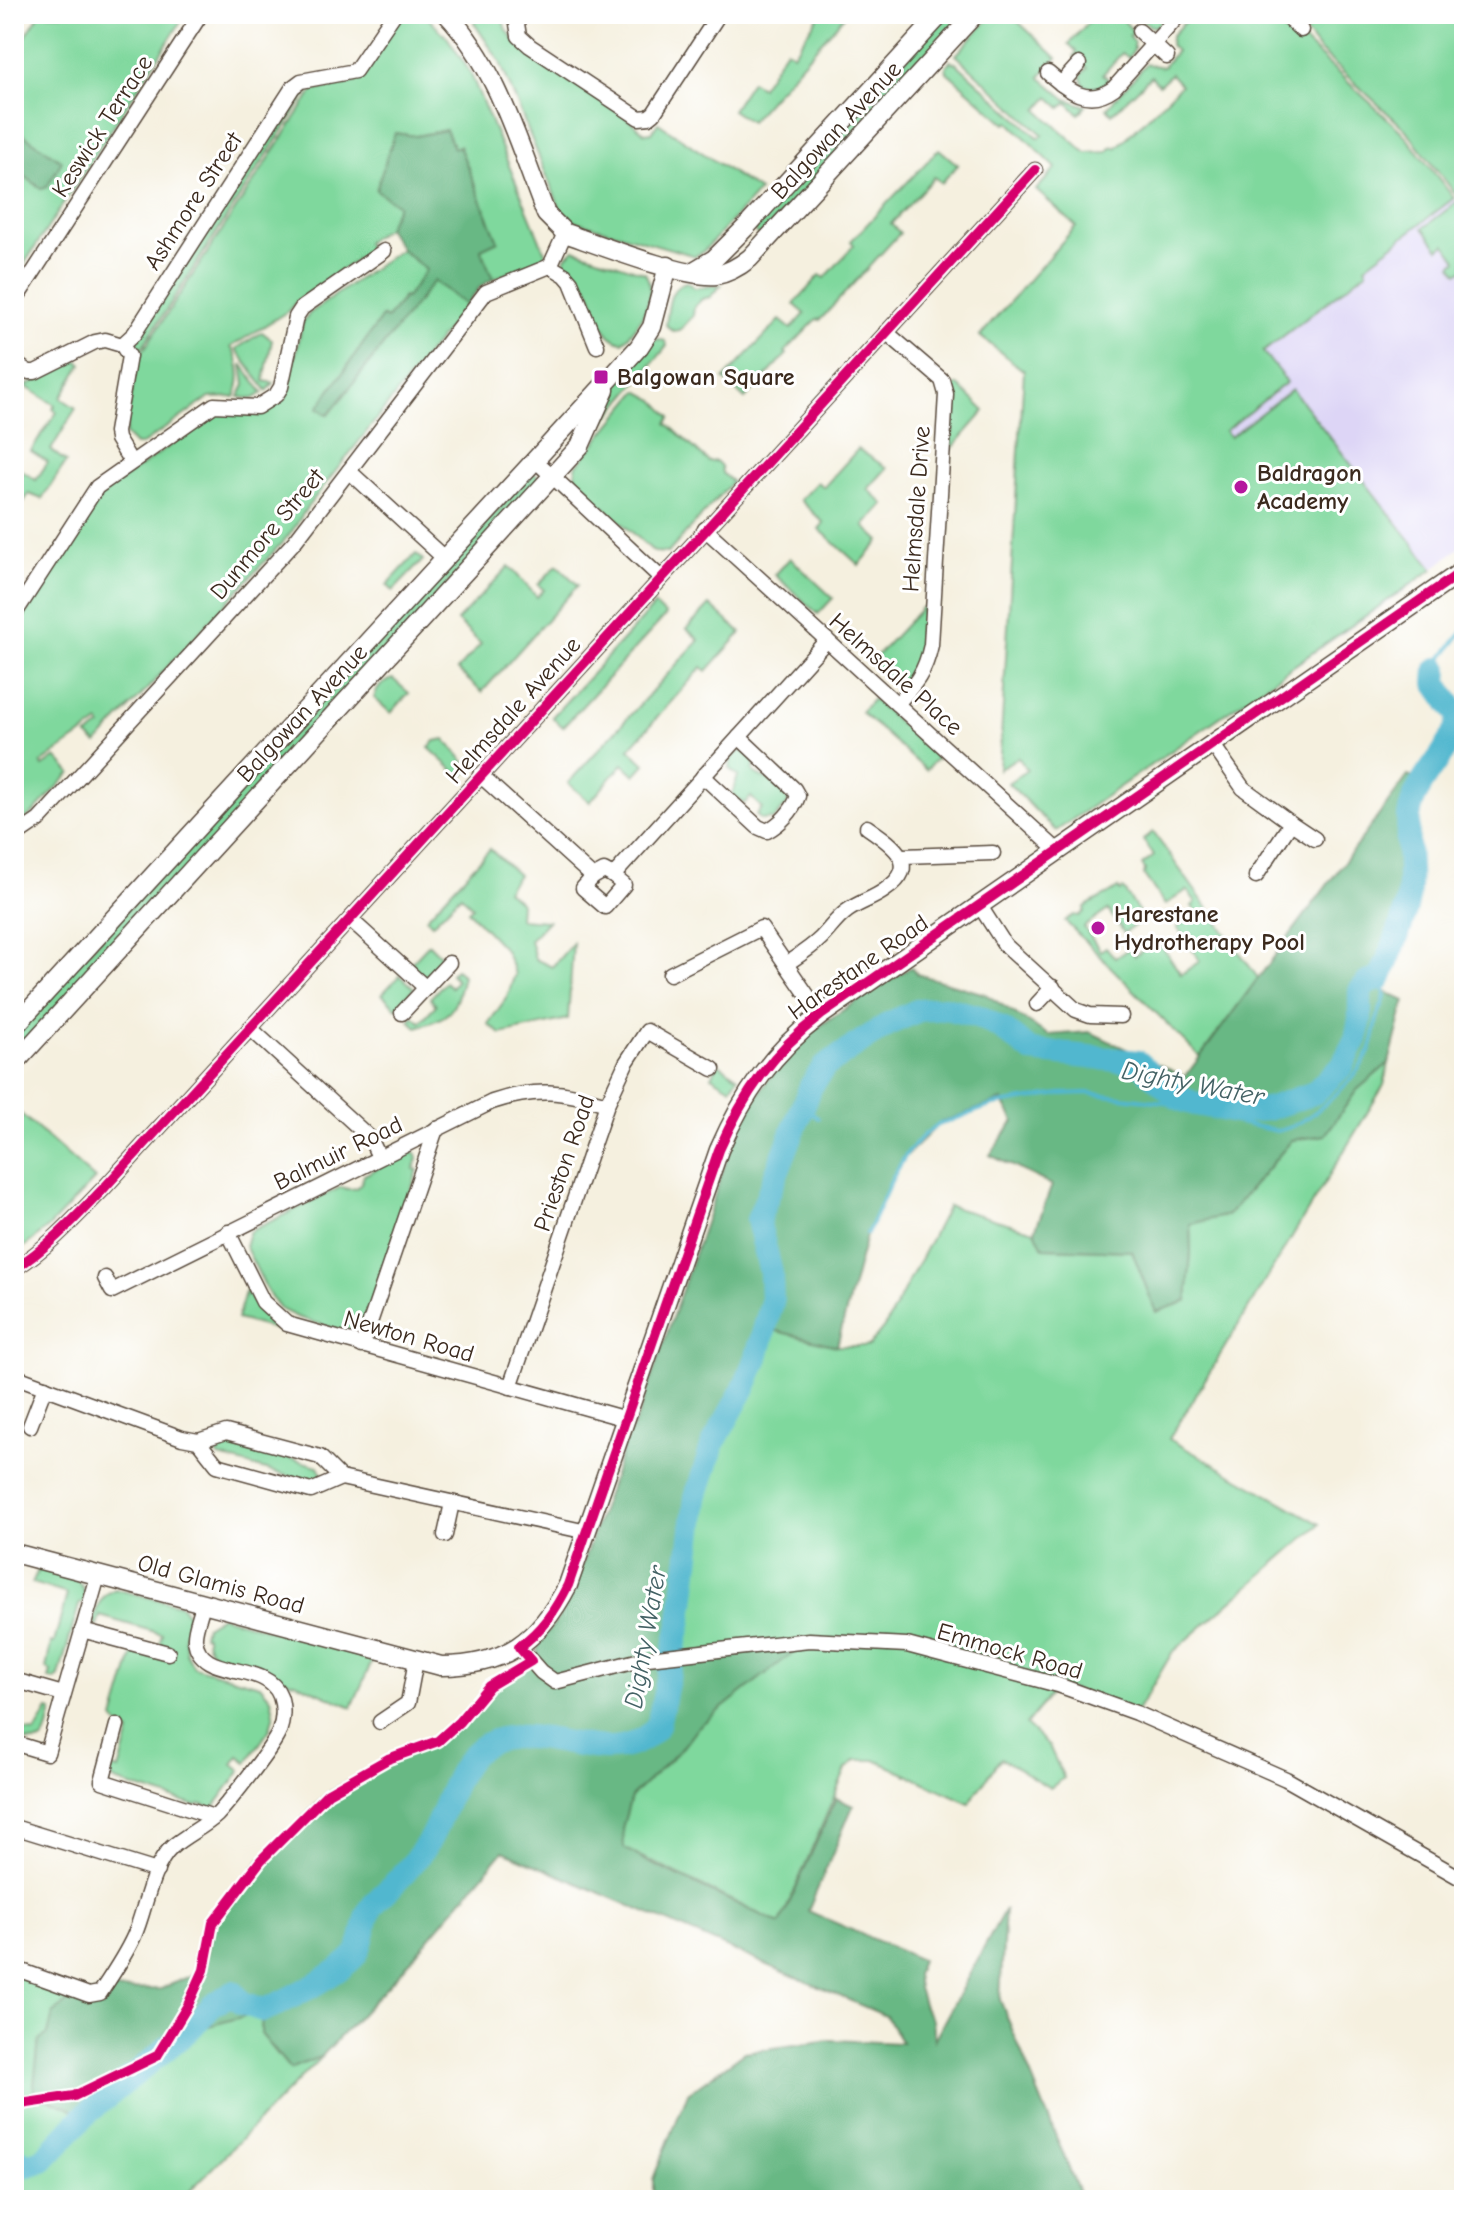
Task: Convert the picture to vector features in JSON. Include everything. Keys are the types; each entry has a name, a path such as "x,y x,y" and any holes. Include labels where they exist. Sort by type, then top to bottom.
{"street":[{"name":"Keswick Terrace","path":"14,302 201,14"},
{"name":"Ashmore Street","path":"122,345 134,334 293,87 301,81 355,71 394,14"},
{"path":"447,14 472,45 490,76 546,214 565,233 692,272"},
{"path":"516,18 519,36 530,46 639,118 654,113 719,14"},
{"name":"Balgowan Avenue","path":"692,272 714,259 746,227 941,14"},
{"name":"Balgowan Avenue","path":"692,272 715,275 735,269 764,243 975,14"},
{"path":"1048,73 1076,93 1103,96 1114,88 1180,14"},
{"path":"1284,14 1301,30"},
{"path":"1139,31 1167,57"},
{"path":"1061,84 1079,64"},
{"name":"Helmsdale Avenue","path":"14,1269 64,1230 1035,170"},
{"path":"746,227 754,238 764,243"},
{"path":"565,233 550,266 571,282 597,346"},
{"path":"14,615 97,487 214,405 257,407 276,395 281,387 296,317 302,308 384,251"},
{"name":"Dunmore Street","path":"14,837 39,820 295,541 486,292 550,266"},
{"name":"Balgowan Avenue","path":"14,1027 639,347 652,327 668,266"},
{"name":"Helmsdale Drive","path":"886,332 942,380 946,394 931,645 922,674 897,704"},
{"path":"19,366 35,372 105,340 122,345 129,356 116,432 131,462"},
{"name":"Balgowan Avenue","path":"14,1064 580,446 607,383"},
{"path":"534,459 661,578"},
{"path":"349,471 444,558"},
{"name":"Helmsdale Place","path":"705,529 1058,851"},
{"name":"Harestane Road","path":"519,1647 538,1632 555,1611 568,1585 719,1150 734,1116 776,1054 821,1015 1464,570"},
{"path":"613,876 827,640"},
{"path":"703,776 758,827 767,831 775,827 795,805 798,796 739,737"},
{"path":"1213,745 1243,788 1315,839"},
{"path":"480,775 593,877"},
{"path":"1256,876 1291,823"},
{"path":"786,964 819,940 843,913 888,889 897,880 903,856 896,847 867,827"},
{"path":"903,856 993,853"},
{"path":"604,871 613,876 624,885 605,907 583,888 604,871"},
{"path":"980,906 1005,945 1082,1013 1121,1016"},
{"path":"350,919 426,988"},
{"path":"670,974 761,928 821,1015"},
{"path":"402,1013 449,963"},
{"path":"1037,1004 1053,987"},
{"path":"250,1028 370,1138 379,1157"},
{"name":"Prieston Road","path":"510,1387 607,1104 626,1063 647,1031 713,1069"},
{"name":"Balmuir Road","path":"105,1278 112,1291 436,1129 516,1093 554,1091 607,1104"},
{"path":"362,1346 436,1129"},
{"name":"Newton Road","path":"228,1232 263,1302 274,1315 298,1327 626,1419"},
{"path":"14,1376 198,1441 217,1465 311,1491 341,1478"},
{"path":"30,1426 45,1387"},
{"path":"198,1441 226,1432 320,1457 341,1478 587,1532"},
{"path":"445,1535 452,1503"},
{"name":"Old Glamis Road","path":"14,1553 441,1666 467,1666 519,1647"},
{"path":"14,1743 47,1753 98,1576"},
{"path":"14,1968 89,1995 100,1993 134,1937 157,1871 171,1848 214,1817 278,1734 283,1715 280,1696 272,1684 257,1675 215,1665 200,1655 195,1638 203,1604"},
{"path":"82,1630 168,1653"},
{"name":"Emmock Road","path":"519,1647 541,1672 555,1682 648,1658 809,1640 907,1645 1058,1685 1136,1713 1286,1779 1464,1880"},
{"path":"380,1722 408,1703 416,1660"},
{"path":"14,1680 63,1694"},
{"path":"117,1725 102,1781 214,1817"},
{"path":"14,1827 157,1871"}],"shaded area":[{"name":"Baldragon Academy","path":"1437,176 1464,211 1464,544 1413,585 1056,831 1008,783 1027,770 1018,757 999,769 1020,433"}],"green space":[{"path":"40,14 186,14 14,280 14,54"},
{"path":"401,14 424,14 447,37 470,72 547,257 493,279 480,249 498,241 459,146 454,148 446,130 416,136 395,133 399,205 387,228 366,242 369,251 297,301 288,311 231,347 240,371 235,397 209,398 141,445 135,445 125,435 137,360 313,91 356,82"},
{"path":"473,14 501,14 505,27 515,41 645,133 652,132 658,123 759,191 703,252 695,256 564,218 500,62 474,23"},
{"path":"820,14 846,14 750,122 732,110 751,81 761,87 786,49 793,54"},
{"path":"946,14 969,14 760,237 753,229"},
{"name":"Baldragon Academy","path":"993,14 1010,14 1057,58 1040,77 1066,99 1086,106 1079,114 1067,102 1061,108 1049,97 1038,110 1086,153 1107,152 1113,146 1116,148 1181,85 1171,74 1159,85 1151,76 1112,114 1107,108 1146,64 1163,67 1176,51 1170,45 1171,36 1192,14 1269,14 1280,24 1283,22 1402,132 1454,198 1365,266 1367,271 1263,352 1287,382 1225,431 1230,437 1292,389 1433,569 1056,831 1008,783 1027,770 1018,757 999,769 1024,371 980,336 1076,226 1036,190 1056,168 1009,122 1006,124 947,72 946,66 950,61 956,63 1039,138 1043,135 956,55"},
{"path":"1086,14 1118,14 1134,32 1129,36 1134,42 1134,49 1129,58 1122,53 1103,74 1109,80 1100,88 1084,86 1081,76 1087,68 1074,56 1077,52 1069,44 1091,19"},
{"path":"1133,14 1168,14 1155,27"},
{"path":"1292,14 1464,14 1464,205 1405,129 1319,50"},
{"path":"313,84 134,360 137,339 299,88"},
{"path":"14,128 62,161 47,187 42,189 14,168"},
{"path":"446,130 454,148 459,146 498,241 481,249 493,279 481,286 466,305 434,281 328,415 318,408 382,317 387,319 426,270 401,249 387,228 398,205 376,190 395,133 416,136"},
{"path":"939,149 958,165 941,183 934,177 891,224 900,233 820,320 817,319 785,352 787,354 745,399 724,379 780,320 791,329 805,314 794,304 820,275 825,278 854,245 851,241"},
{"path":"1457,202 1464,211 1464,269 1458,273 1452,265 1457,260 1445,244 1439,249 1423,228"},
{"path":"401,249 427,270 406,299 403,297 386,320 383,317 329,415 434,280 466,305 306,509 291,533 97,744 87,736 101,726 99,723 41,763 43,766 56,757 71,773 33,813 14,826 14,631 104,492 218,412 259,415 286,397 303,321"},
{"path":"574,249 645,273 650,291 645,310 623,342 604,328 587,286 564,264"},
{"path":"686,282 695,288 721,285 694,307 693,316 680,330 673,331 666,325 670,299 675,289"},
{"path":"262,332 272,340 264,381 274,383 267,391 236,349"},
{"path":"660,339 667,346 600,427 597,425 613,387 653,340"},
{"path":"77,360 82,364 61,398 76,408 51,450 66,462 42,499 29,494 14,516 14,478 19,469 36,480 48,462 31,451 57,412 53,409 55,405 25,386"},
{"path":"242,364 263,393 253,399 239,397 245,385"},
{"path":"958,385 985,411 951,450 954,386"},
{"path":"638,391 655,400 671,417 667,423 709,462 716,461 722,473 732,482 668,553 654,552 585,490 576,477 576,466"},
{"path":"858,449 887,468 868,489 884,504 864,526 880,541 859,565 819,529 824,523 800,500 817,482 824,487"},
{"path":"533,472 540,483 14,1058 14,1032"},
{"path":"416,554 423,560 393,591 387,585"},
{"path":"790,558 833,598 818,614 775,575"},
{"path":"557,565 578,585 482,692 457,670 481,644 457,621 509,566 537,597 544,590 538,585"},
{"path":"655,605 666,615 563,727 552,717"},
{"path":"710,605 741,633 707,671 702,667 629,749 645,764 635,775 623,764 590,802 568,783 699,640 687,629"},
{"path":"925,607 923,636 912,672 906,680 889,679 871,662"},
{"path":"393,679 409,693 391,713 374,698 381,686"},
{"path":"873,699 937,758 926,770 861,712"},
{"path":"445,739 470,768 462,778 429,748 435,741"},
{"path":"739,751 747,752 754,759 754,772 787,790 788,804 774,819 761,820 756,815 762,808 751,797 744,804 732,794 738,776 730,769 731,759"},
{"path":"1408,776 1422,782 1411,806 1407,902 1367,983 1405,1001 1389,1063 1357,1090 1325,1135 1292,1140 1228,1215 1190,1224 1187,1301 1156,1312 1132,1251 1043,1248 1035,1231 1052,1185 990,1155 1014,1121 1002,1100 941,1122 902,1160 867,1232 837,1346 765,1328 690,1533 675,1655 809,1640 698,1727 682,1748 631,1797 623,1825 624,1848 780,1924 836,1798 853,1806 808,1911 921,1960 916,1975 918,1988 932,2020 934,2040 1005,1909 1000,2000 1082,2200 653,2200 653,2179 688,2093 745,2052 830,2040 902,2043 886,2016 503,1851 403,1969 322,2056 290,2069 261,2034 262,2011 188,2032 85,2115 33,2093 39,2040 48,2034 53,2014 73,1997 109,1990 161,1989 204,1970 213,1923 231,1896 261,1860 328,1793 388,1759 438,1741 459,1722 489,1686 537,1656 538,1644 558,1619 572,1593 625,1443 639,1414 734,1139 760,1092 792,1050 834,1016 911,967 917,974 985,994 1048,1035 1090,1032 1185,1077"},
{"path":"1153,832 1258,978 1200,1057 1065,921 1074,915 1079,916 1085,907 1118,888 1120,891 1123,889 1144,919 1124,933 1108,910 1084,927 1100,951 1106,947 1115,958 1130,948 1135,956 1157,940 1181,974 1200,961 1177,927 1197,913 1192,906 1196,902 1187,890 1165,905 1144,875 1142,865 1154,856 1143,840"},
{"path":"490,849 518,875 506,890 520,902 519,919 548,921 530,940 535,959 552,967 573,943 568,1019 501,1034 488,1024 507,997 515,974 505,950 468,911 473,907 461,895 432,924 426,918"},
{"path":"429,944 443,958 425,977 411,963"},
{"path":"456,969 463,976 450,1011 417,1027 409,1020 413,1016 420,1022 436,1005 430,998 445,982 451,987 457,980 451,974"},
{"path":"400,975 414,988 396,1008 382,994"},
{"path":"1389,1063 1384,1085 1169,1439 1320,1524 1172,1653 1136,1713 1058,1685 1026,1725 1049,1746 1064,1778 1050,1788 1001,1758 969,1803 875,1760 856,1760 846,1769 780,1924 623,1848 623,1825 631,1797 682,1748 698,1727 807,1641 675,1655 690,1533 756,1360 765,1328 837,1346 869,1346 886,1325 948,1206 1035,1231 1044,1248 1132,1251 1156,1312 1187,1301 1190,1224 1228,1215 1292,1140 1325,1135 1357,1090"},
{"path":"719,1064 738,1077 731,1088 711,1076"},
{"path":"14,1108 95,1179 48,1228 14,1255"},
{"path":"411,1152 418,1157 414,1169 418,1170 365,1323 354,1324 345,1332 282,1310 271,1298 245,1246 249,1232 341,1187 356,1188 364,1175"},
{"path":"246,1289 258,1310 278,1330 237,1319"},
{"path":"224,1440 318,1466 323,1476 313,1483 219,1457 214,1447"},
{"path":"39,1568 77,1580 84,1592 84,1601 79,1605 59,1676 55,1680 49,1679 51,1671 46,1669 67,1594 32,1583"},
{"path":"115,1589 180,1605 190,1616 189,1628 184,1635 186,1653 194,1667 260,1685 271,1698 274,1713 270,1729 247,1762 239,1756 233,1764 241,1770 213,1808 200,1804 196,1806 115,1781 110,1776 110,1768 119,1770 130,1732 122,1729 114,1719 134,1651 168,1660 172,1649 159,1645 162,1634 100,1616 97,1626 93,1623 105,1595"},
{"path":"221,1616 373,1659 352,1707 267,1670 229,1661 212,1653 203,1635 205,1626"},
{"path":"48,1710 52,1711 43,1740 33,1742 14,1738 14,1728 35,1733"},
{"path":"14,1974 73,1997 53,2014 85,2115 188,2031 263,2010 261,2034 290,2069 322,2056 181,2200 14,2200"}],"waterway":[{"name":"Dighty Water","path":"1437,669 1440,660 1464,630"},
{"name":"Dighty Water","path":"14,2156 28,2165 43,2160 85,2115 188,2031 212,2006 233,1992 242,2003 263,2010 313,1985 350,1960 359,1949 371,1908 422,1852 466,1763 485,1745 506,1738 529,1737 599,1748 620,1747 640,1740 658,1725 681,1619 696,1497 713,1444 756,1360 772,1302 771,1273 758,1220 811,1086 825,1066 890,1023 919,1010 945,1008 980,1017 1004,1030 1031,1051 1138,1062 1173,1093 1195,1104 1243,1111 1267,1109 1314,1093 1342,1066 1356,1039 1360,991 1367,983 1380,979 1405,913 1409,891 1408,828 1412,804 1450,741 1460,718 1436,683 1437,669"},
{"name":"Dighty Water","path":"867,1234 892,1179 907,1153 924,1135 938,1125 993,1105 1060,1094 1087,1093 1164,1102 1183,1111 1277,1131 1290,1127 1331,1099 1364,1062 1384,1000 1380,979"},
{"name":"Dighty Water","path":"803,1107 818,1118"}],"cycle path":[{"path":"14,1269 51,1241 105,1187 1035,170"},
{"path":"14,2105 74,2096 157,2056 188,2005 204,1970 213,1923 261,1860 328,1793 388,1759 438,1741 459,1722 489,1686 531,1661 519,1647 547,1619 568,1585 719,1150 749,1093 788,1044 821,1015 1464,570"}],"place":[{"name":"Balgowan Square","path":"601,377"},
{"name":"Baldragon Academy","path":"1241,487"},
{"name":"Harestane Hydrotherapy Pool","path":"1098,928"}]}
